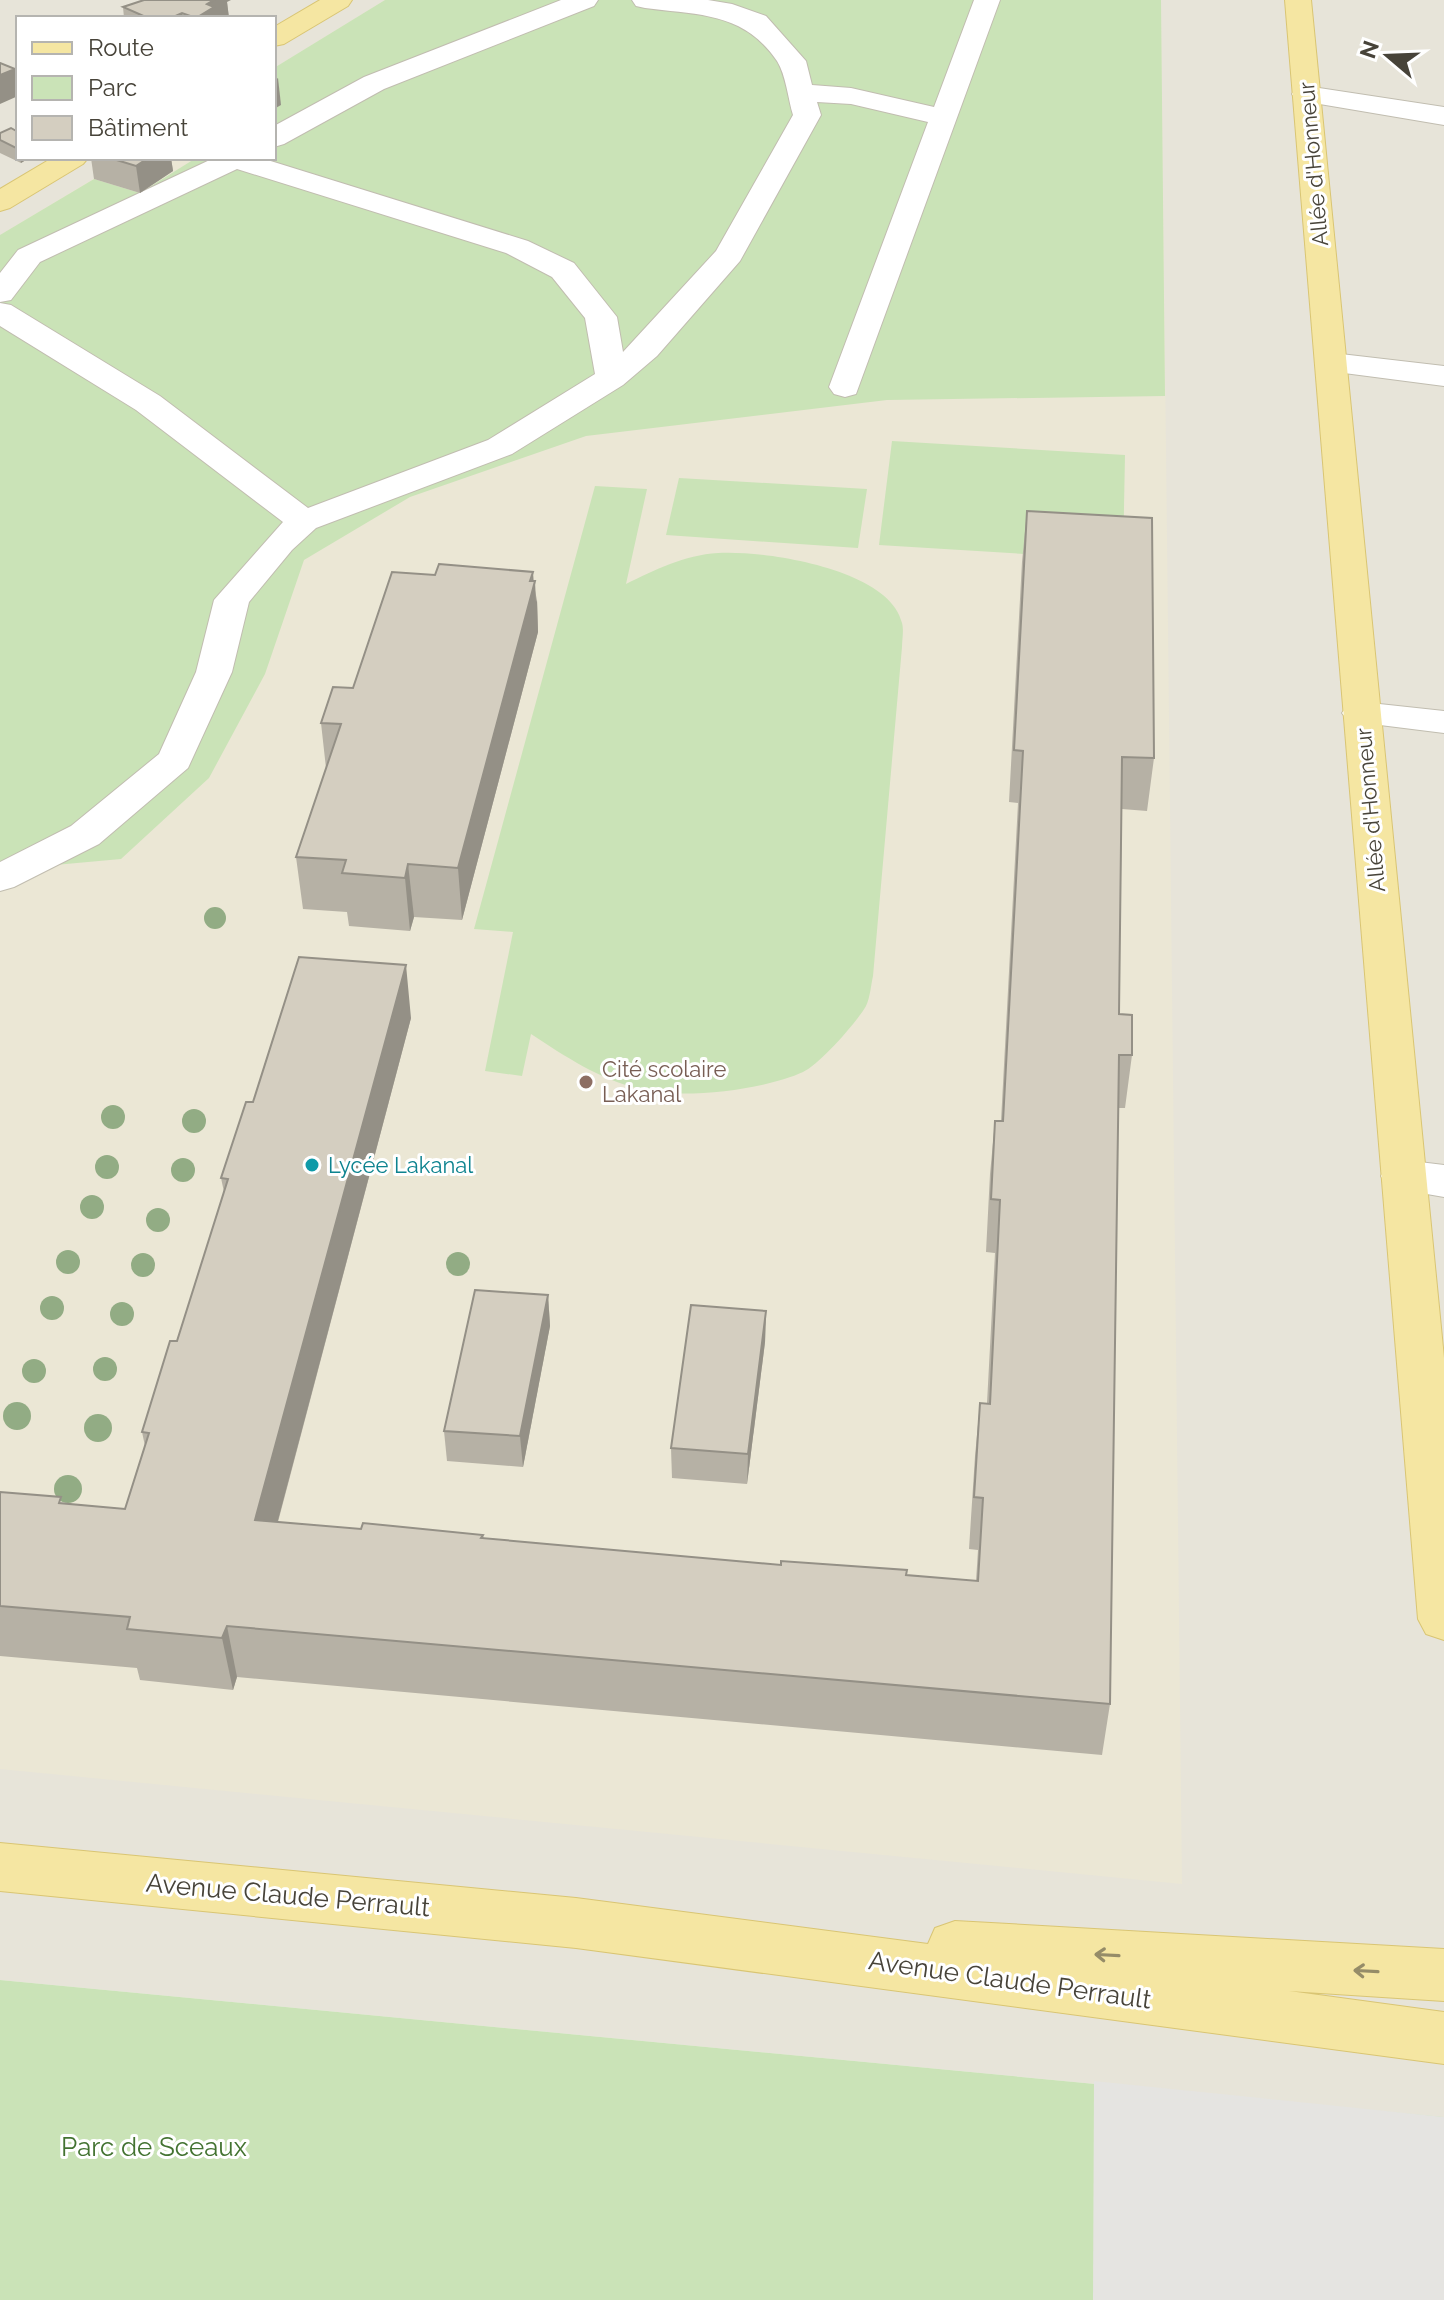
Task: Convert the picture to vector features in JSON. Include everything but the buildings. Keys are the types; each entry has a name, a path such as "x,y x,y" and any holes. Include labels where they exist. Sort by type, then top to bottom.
{"main road":[{"path":"276,37 339,0"},
{"name":"Allée d'Honneur","path":"1298,0 1361,713 1423,1178 1444,1619"},
{"path":"0,202 70,160"},
{"name":"Avenue Claude Perrault","path":"0,1867 576,1923 1444,2038"},
{"name":"Avenue Claude Perrault","path":"576,1923 1444,1975"}],"street":[{"path":"276,137 374,83 583,1 612,0"},
{"path":"0,878 85,835 175,760 214,672 232,600 280,543 304,521 500,447 612,378 646,349 729,255 807,115 792,61 752,11 645,0"},
{"path":"845,387 987,0"},
{"path":"801,92 851,96 945,118"},
{"path":"1306,94 1444,116"},
{"path":"0,293 29,256 230,160"},
{"path":"240,160 517,247 563,270 601,317 612,378"},
{"path":"0,312 148,403 304,521"},
{"path":"1332,363 1444,376"},
{"path":"1361,713 1444,722"}],"shaded area":[{"name":"Cité scolaire Lakanal","path":"0,0 1444,0 1444,2117 0,1980"},
{"name":"Cité scolaire Lakanal","path":"385,0 1161,0 1182,1884 0,1769 0,235 125,160 276,160 276,67"},
{"path":"1094,2081 1444,2117 1444,2300 1093,2300"}],"green space":[{"path":"385,0 1161,0 1165,396 887,400 586,436 410,497 304,560 265,674 209,778 121,859 0,870 0,235 94,179 140,193 193,160 276,160 276,108 280,105 276,104 276,67"},
{"path":"892,441 1125,455 1123,560 879,545"},
{"path":"679,478 867,489 858,548 666,535"},
{"path":"595,486 647,489 626,584 693,557 718,553 764,555 850,576 875,589 892,604 902,623 873,976 866,1006 828,1052 810,1068 767,1084 677,1094 640,1089 597,1073 531,1034 522,1076 485,1071 513,932 474,929"},
{"name":"Parc de Sceaux","path":"0,1980 1444,2117 1444,2300 0,2300"}],"place":[{"name":"Cité scolaire Lakanal","path":"586,1082"},
{"name":"Lycée Lakanal","path":"312,1165"}]}
